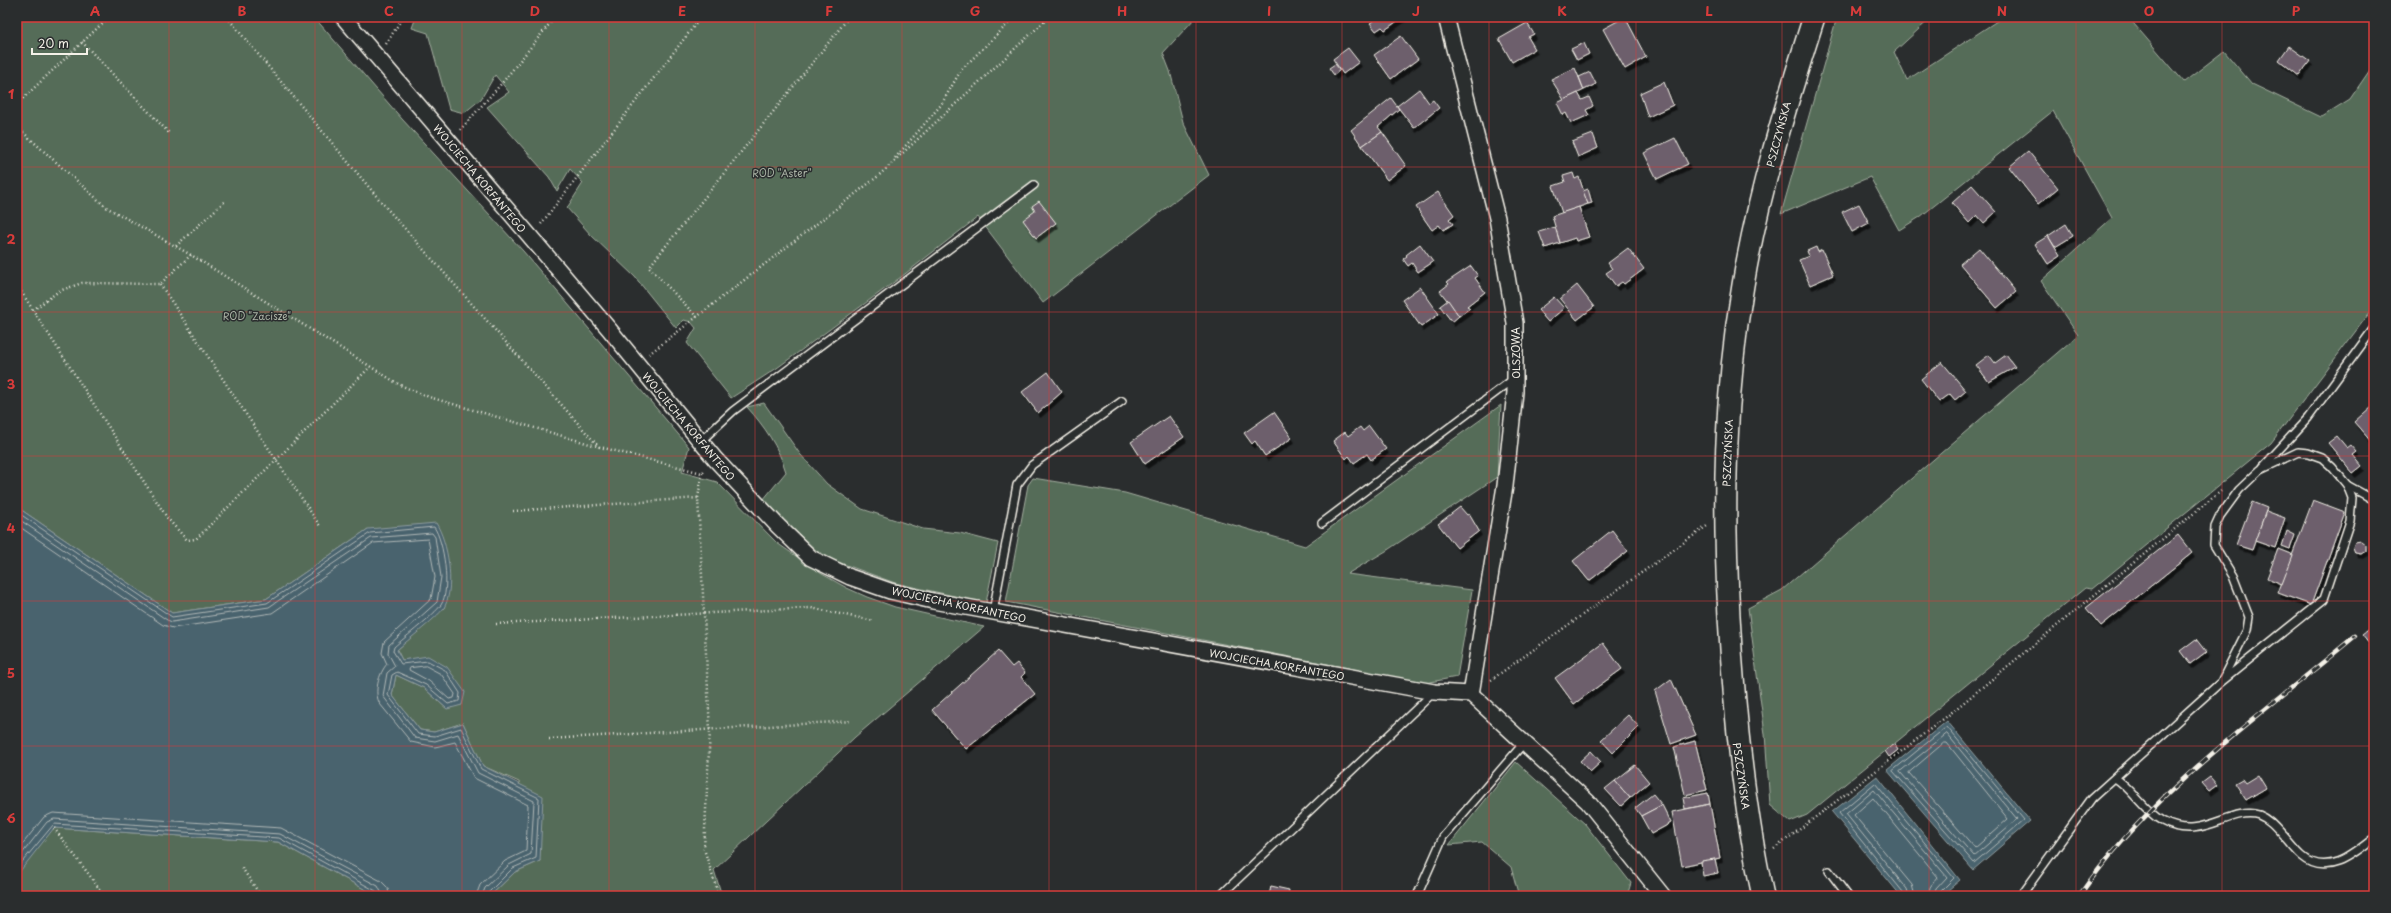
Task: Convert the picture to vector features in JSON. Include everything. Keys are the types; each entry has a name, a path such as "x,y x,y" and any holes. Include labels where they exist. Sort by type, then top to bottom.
{"main road":[{"name":"PSZCZYŃSKA","path":"1763,896 1756,863 1737,740 1730,651 1725,517 1730,376 1743,285 1762,193 1785,108 1814,17"}],"street":[{"name":"WOJCIECHA KORFANTEGO","path":"343,17 637,364 715,459 778,526 811,558 850,577 890,591 993,612 1434,692 1471,694"},
{"name":"OLSZOWA","path":"1446,17 1497,218 1515,323 1515,378 1505,486 1471,694"},
{"path":"1471,694 1523,744 1588,802 1663,896"}],"lane":[{"path":"701,441 733,411 1034,185"},
{"path":"2221,682 2247,630 2249,617 2233,576 2214,545 2215,527 2220,516 2239,490 2260,470 2308,418 2374,328"},
{"path":"1322,523 1515,378"},
{"path":"993,612 1017,485 1032,465 1122,401"},
{"path":"2021,896 2092,798 2221,682 2324,599 2350,521 2352,498 2347,485 2332,466 2322,458 2308,453 2298,452 2260,470"},
{"path":"2347,485 2374,500"},
{"path":"1220,896 1434,692"},
{"path":"1417,896 1443,837 1523,744"},
{"path":"2115,778 2126,784 2135,797 2161,820 2176,826 2201,827 2249,814 2263,817 2269,820 2303,857 2312,863 2335,864 2346,860 2374,838"},
{"path":"1829,871 1848,896"}],"path":[{"path":"17,104 109,17"},
{"path":"227,17 383,204 600,447"},
{"path":"377,58 403,17"},
{"path":"449,142 502,83 555,17"},
{"path":"530,237 701,17"},
{"path":"697,317 649,267 849,17"},
{"path":"877,177 913,139 941,105 961,70 1015,17"},
{"path":"637,364 877,177 1049,17"},
{"path":"82,42 169,133"},
{"path":"17,127 106,207 191,255 370,368 400,385 430,397 600,447 702,473"},
{"path":"176,246 225,201"},
{"path":"34,310 58,291 82,283 160,284 191,255"},
{"path":"160,284 320,526"},
{"path":"17,285 168,518 187,540 196,540 370,368"},
{"path":"715,459 702,473 698,498 702,615 710,731 704,849 719,896"},
{"path":"1756,863 1946,717 2227,486"},
{"path":"513,511 698,498"},
{"path":"1471,694 1707,527 1725,517"},
{"path":"496,624 702,615 811,608 874,621"},
{"path":"549,739 710,731 852,721"},
{"path":"54,828 105,896"},
{"path":"242,868 261,896"}],"green space":[{"name":"ROD \"Zacisze\"","path":"17,17 314,17 402,119 523,251 689,447 682,472 717,482 777,543 822,574 847,588 895,607 984,627 855,737 714,870 722,896 490,896 515,872 540,861 519,782 483,766 463,723 434,732 420,730 392,695 396,675 424,688 447,709 428,657 402,660 397,650 445,607 368,529 266,599 172,613 17,507"},
{"name":"ROD \"Aster\"","path":"416,17 1196,17 1163,53 1170,71 1183,122 1209,175 1043,303 978,217 901,277 777,368 731,398 687,343 696,328 691,322 684,320 676,328 635,277 591,235 567,208 583,183 570,169 557,191 549,177 487,107 509,92 495,75 481,99 464,113 449,109 428,33 412,28"},
{"path":"1837,17 1932,17 1894,52 1907,80 2003,17 2128,17 2184,82 2224,51 2252,84 2321,117 2350,99 2374,64 2374,307 2271,443 2092,589 2085,588 1807,815 1790,822 1770,805 1765,734 1748,608 1782,590 2078,335 2041,281 2112,218 2053,111 1920,217 1899,230 1870,177 1781,214"},
{"path":"764,403 800,454 827,484 862,509 923,529 960,533 998,543 986,603 895,583 822,556 763,500 786,472 770,437 747,407"},
{"path":"1501,405 1497,477 1386,551 1347,574 1472,590 1457,677 1425,683 1006,602 1028,485 1033,478 1125,493 1305,546"},
{"path":"1516,762 1585,824 1631,883 1627,896 1540,896 1518,893 1511,867 1482,842 1449,845"},
{"path":"54,828 278,842 377,896 17,896 17,860"}],"water":[{"path":"17,507 172,613 266,599 368,529 436,523 444,541 449,564 450,587 448,597 442,610 397,650 402,660 428,656 447,667 465,692 462,705 447,709 424,688 396,675 392,695 420,730 434,732 463,723 483,766 543,796 540,861 515,872 490,896 377,896 278,842 54,828 17,875"},
{"path":"1947,721 2030,821 1973,870 1887,770"},
{"path":"1877,776 1960,880 1941,896 1901,896 1832,812"}],"building":[{"path":"1375,17 1403,17 1385,30 1382,27 1376,31 1370,23 1376,19"},
{"path":"1625,17 1646,57 1625,69 1603,29"},
{"path":"1527,23 1534,34 1528,37 1535,49 1512,62 1499,39"},
{"path":"1401,36 1418,59 1391,79 1374,55"},
{"path":"1584,43 1589,54 1577,60 1571,49"},
{"path":"2289,46 2310,61 2299,76 2279,60"},
{"path":"1348,48 1359,62 1343,74 1333,59"},
{"path":"1335,64 1340,70 1334,75 1329,68"},
{"path":"1575,68 1584,90 1564,100 1551,79"},
{"path":"1590,72 1596,84 1584,90 1579,77"},
{"path":"1664,82 1673,105 1648,117 1640,93"},
{"path":"1419,89 1429,103 1433,100 1439,108 1414,128 1397,106"},
{"path":"1578,93 1582,100 1589,97 1593,106 1586,110 1589,115 1571,123 1566,113 1563,115 1557,103"},
{"path":"1391,98 1399,109 1378,127 1382,132 1362,146 1351,130"},
{"path":"1382,132 1406,166 1387,180 1362,146"},
{"path":"1593,134 1598,148 1578,157 1572,142"},
{"path":"1675,138 1688,164 1657,179 1644,153"},
{"path":"2028,151 2058,188 2038,204 2009,167"},
{"path":"1573,173 1575,179 1579,177 1588,204 1562,213 1553,186 1565,182 1563,176"},
{"path":"1972,185 1996,212 1984,223 1977,215 1969,223 1952,203"},
{"path":"1588,189 1592,203 1588,204 1583,191"},
{"path":"1438,192 1454,215 1449,219 1453,224 1443,230 1439,225 1432,230 1416,207"},
{"path":"1039,201 1056,223 1036,238 1023,220 1035,211 1032,206"},
{"path":"1859,204 1869,223 1852,232 1842,212"},
{"path":"1579,207 1589,237 1576,241 1575,238 1560,243 1552,216"},
{"path":"2066,224 2073,236 2055,247 2048,236"},
{"path":"1555,227 1560,243 1545,248 1539,232"},
{"path":"2048,236 2060,256 2048,264 2035,244"},
{"path":"1420,244 1433,262 1418,272 1412,263 1408,266 1403,259"},
{"path":"1816,247 1818,252 1822,250 1833,275 1810,285 1799,260 1809,256 1807,251"},
{"path":"1628,248 1644,269 1624,284 1622,282 1616,286 1606,273 1612,269 1608,263"},
{"path":"1979,248 2016,292 1997,308 1960,264"},
{"path":"1471,266 1478,276 1475,278 1485,292 1467,306 1470,308 1459,316 1440,291 1449,284 1447,282"},
{"path":"1577,285 1594,307 1577,320 1560,299"},
{"path":"1420,287 1439,314 1421,327 1402,300"},
{"path":"1554,297 1564,308 1548,322 1538,310"},
{"path":"1448,300 1459,316 1452,322 1440,306"},
{"path":"1989,355 1995,363 2006,355 2015,367 1989,382 1976,365"},
{"path":"1942,362 1966,391 1955,400 1950,394 1939,402 1921,379"},
{"path":"1048,372 1062,392 1038,413 1022,392"},
{"path":"2372,406 2374,408 2374,445 2354,422"},
{"path":"1274,412 1292,438 1265,456 1255,441 1252,444 1244,433"},
{"path":"1169,416 1184,437 1145,464 1131,442"},
{"path":"1369,426 1386,449 1371,460 1367,454 1354,463 1349,456 1346,459 1333,441 1345,432 1348,436 1360,427 1363,431"},
{"path":"2337,436 2347,448 2351,445 2357,452 2353,455 2362,466 2353,473 2328,443"},
{"path":"2313,500 2345,512 2311,605 2278,593"},
{"path":"2252,502 2267,508 2252,550 2236,545"},
{"path":"1460,507 1467,515 1469,514 1479,531 1457,548 1438,524"},
{"path":"2266,511 2285,518 2275,548 2255,541"},
{"path":"1612,530 1628,551 1589,581 1573,561"},
{"path":"2287,531 2295,535 2290,549 2282,546"},
{"path":"2178,535 2192,553 2101,626 2086,608"},
{"path":"2361,541 2366,545 2366,551 2361,554 2355,553 2353,547 2355,542"},
{"path":"2278,549 2293,555 2282,584 2267,578"},
{"path":"2374,625 2374,649 2362,634"},
{"path":"2196,639 2206,652 2190,664 2180,651"},
{"path":"1603,643 1622,669 1574,704 1555,678"},
{"path":"998,651 1012,667 1017,663 1025,673 1021,677 1035,694 966,749 932,710"},
{"path":"1671,679 1696,735 1671,744 1655,691"},
{"path":"1628,715 1639,727 1613,753 1601,740"},
{"path":"1695,741 1707,790 1685,795 1674,747"},
{"path":"1894,744 1898,750 1889,757 1885,751"},
{"path":"1591,751 1601,762 1590,772 1580,761"},
{"path":"1635,765 1649,782 1630,798 1615,781"},
{"path":"2258,775 2266,788 2246,800 2235,783 2242,779 2245,783"},
{"path":"2210,777 2217,785 2209,791 2202,783"},
{"path":"1615,781 1630,798 1621,806 1605,789"},
{"path":"1708,793 1710,804 1685,809 1683,798"},
{"path":"1653,794 1662,805 1641,816 1635,808"},
{"path":"1710,804 1720,858 1682,866 1672,812"},
{"path":"1662,805 1671,823 1651,834 1641,816"},
{"path":"1715,859 1718,873 1703,876 1701,861"},
{"path":"1271,886 1289,890 1288,896 1269,896"}],"railway":[{"path":"2079,896 2108,858 2139,822 2173,789 2244,726 2355,636"}]}
